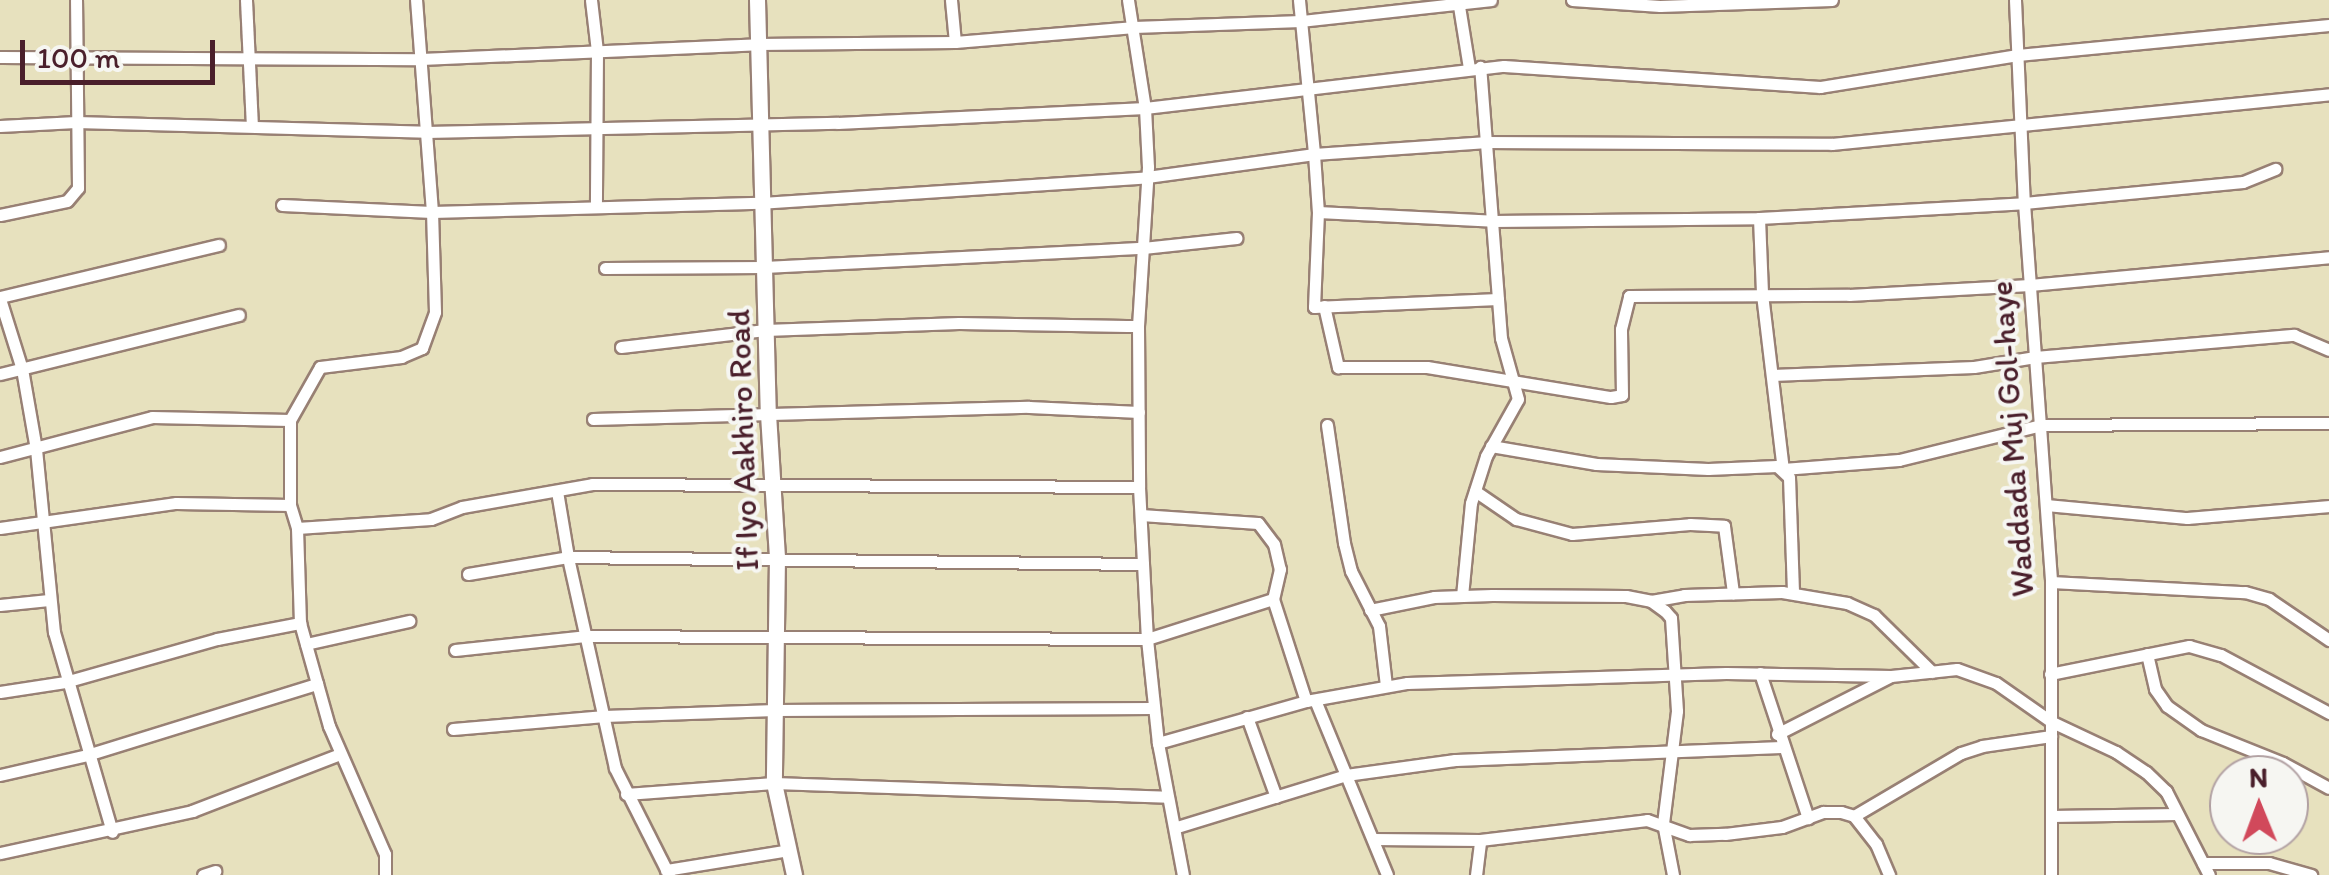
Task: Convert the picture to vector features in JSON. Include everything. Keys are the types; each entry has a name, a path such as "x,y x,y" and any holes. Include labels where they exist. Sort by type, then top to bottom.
{"street":[{"path":"0,215 74,196 76,0"},
{"path":"246,0 252,126"},
{"path":"385,875 385,854 340,754 300,623 297,528 290,505 290,420 320,368 401,358 422,348 435,312 432,212 416,0"},
{"path":"591,0 598,51 596,208"},
{"name":"If Iyo Aakhiro Road","path":"757,0 760,203 777,557 774,783 794,875"},
{"path":"951,0 955,42"},
{"path":"1128,0 1145,108 1147,176 1138,326 1139,487 1147,639 1158,743 1177,827 1183,875"},
{"path":"1299,0 1310,88 1318,212 1314,307 1498,300"},
{"path":"0,57 421,60 758,44 955,42 1134,27 1301,21 1492,0"},
{"path":"1572,0 1740,5 1832,0"},
{"name":"Waddada Muj Gol-haye","path":"2015,0 2024,204 2050,582 2051,875"},
{"path":"1458,1 1475,68 1498,300 1509,379 1518,399 1491,446 1475,492 1466,532 1462,596"},
{"path":"0,126 76,122 426,132 760,126 1145,108 1475,68 1820,88 2018,55 2329,25"},
{"path":"282,205 432,212 760,203 1147,176 1314,154 1484,142 1832,144 2329,94"},
{"path":"1318,212 1493,222 1759,218 2024,204 2244,182 2276,169"},
{"path":"1759,218 1762,294 1783,469 1789,478 1793,593"},
{"path":"605,268 764,267 1143,247 1236,238"},
{"path":"112,832 65,682 49,600 36,449 22,368 0,298 219,245"},
{"path":"1324,306 1338,367 1427,367 1611,397 1622,394 1621,328 1628,296 1849,295 2030,285 2329,257"},
{"path":"0,374 239,315"},
{"path":"621,347 765,330 958,323 1138,326"},
{"path":"1772,375 1974,367 2035,356 2294,335 2329,350"},
{"path":"594,419 1029,408 1139,412"},
{"path":"0,457 152,417 290,420"},
{"path":"1491,446 1596,464 1708,469 1772,463 1783,469 1899,460 2040,425 2329,423"},
{"path":"1326,425 1344,543 1379,626 1386,686"},
{"path":"297,528 432,519 462,508 592,484 1139,487"},
{"path":"557,490 604,716 626,794 668,873 789,850"},
{"path":"1475,492 1516,519 1572,534 1690,524 1724,526 1733,593"},
{"path":"0,528 176,503 290,505"},
{"path":"2046,505 2186,518 2329,506"},
{"path":"1141,515 1258,523 1274,544 1280,568 1274,599 1310,700 1346,774 1387,875"},
{"path":"468,574 568,557 777,557 960,565 1144,564"},
{"path":"2050,582 2235,590 2268,599 2329,640"},
{"path":"1370,610 1434,596 1626,596 1651,601 1733,593 1793,593 1847,603 1874,615 1932,672"},
{"path":"454,650 587,636 1147,639 1274,599"},
{"path":"0,605 49,600"},
{"path":"1651,601 1671,618 1672,750 1663,823 1673,875"},
{"path":"306,644 410,621"},
{"path":"0,692 65,682 217,639 300,623"},
{"path":"2050,674 2190,646 2222,656 2329,713"},
{"path":"2146,654 2156,689 2166,706 2201,730 2283,763 2329,788"},
{"path":"1158,743 1310,700 1386,686 1674,674 1890,676 1975,672 2052,722 2116,752 2146,772 2166,792 2206,869 2269,863 2306,874"},
{"path":"1760,674 1808,818"},
{"path":"1777,734 1890,676"},
{"path":"0,775 87,755 317,684"},
{"path":"453,729 604,716 775,710 1154,708"},
{"path":"1248,718 1276,796"},
{"path":"1373,840 1480,840 1614,822 1663,823 1689,835 1725,834 1782,827 1823,812 1854,816 1962,754 1982,746 2051,736"},
{"path":"1177,827 1346,774 1455,760 1782,748"},
{"path":"0,854 112,832 192,811 340,754"},
{"path":"626,794 774,783 1168,797"},
{"path":"2051,816 2177,814"},
{"path":"1854,816 1876,844 1889,875"},
{"path":"1476,875 1480,840"}]}
